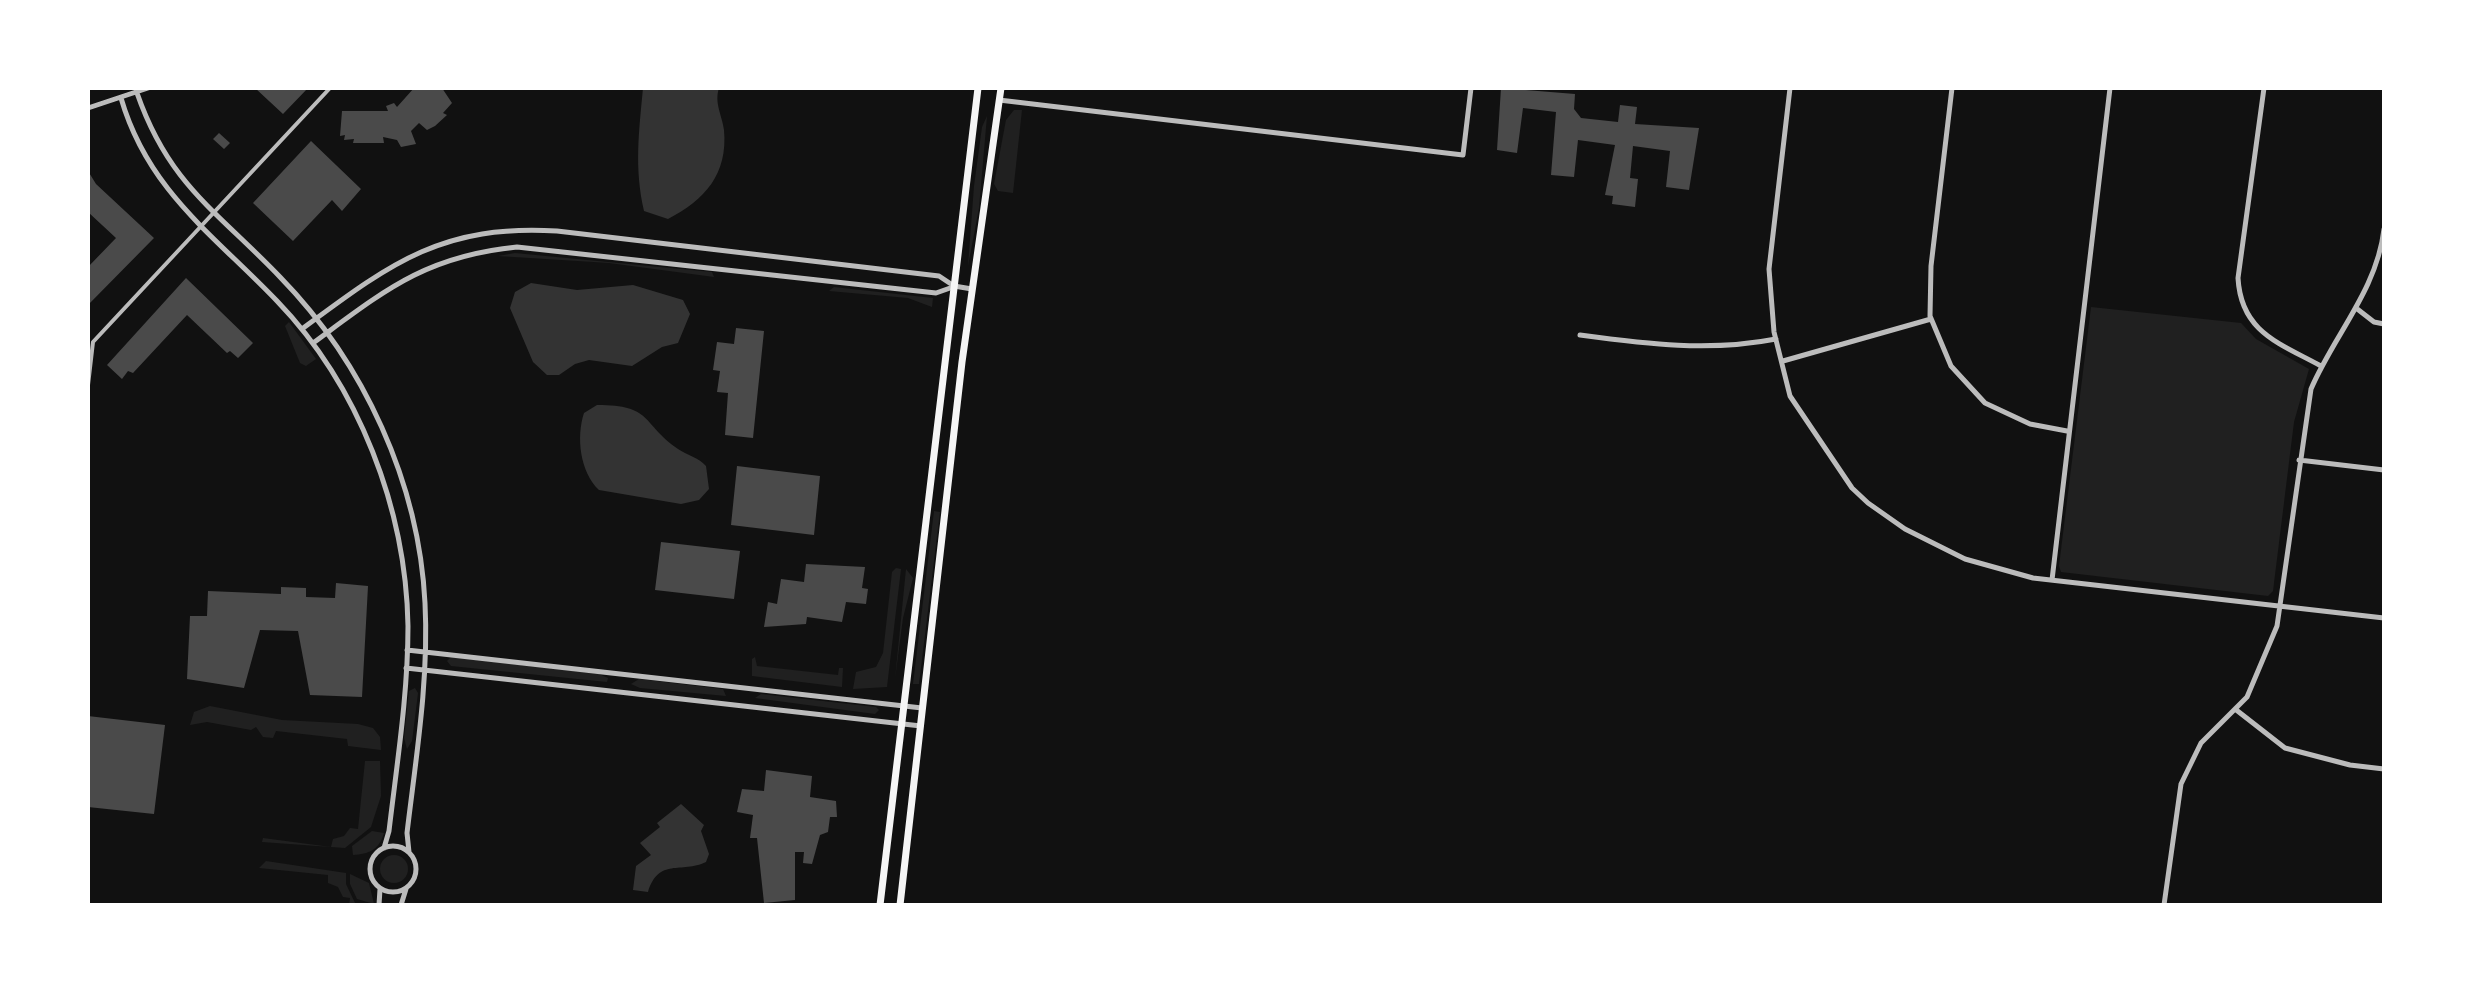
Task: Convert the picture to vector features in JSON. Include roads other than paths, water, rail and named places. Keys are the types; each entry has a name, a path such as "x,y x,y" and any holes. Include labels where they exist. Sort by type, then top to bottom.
{"main road":[{"path":"880,905 978,88"},
{"path":"900,905 973,289 1001,88"}],"street":[{"path":"88,108 148,88"},
{"path":"88,385 93,342 330,88"},
{"path":"999,100 1463,155 1471,88"},
{"path":"1790,88 1769,269 1776,339 1790,396 1852,488 1868,503 1905,529 1965,559 2052,580 2384,618"},
{"path":"1952,88 1931,266 1931,319 1951,366 1985,403 2030,424 2067,431"},
{"path":"2052,580 2067,431 2110,88"},
{"path":"2264,88 2238,294 2243,310 2255,327 2321,366"},
{"path":"137,93 152,132 172,167 212,213 280,277 327,333 373,408 404,487 424,585 425,668 407,833 409,852 416,871 401,905"},
{"path":"121,98 147,164 177,204 313,343 350,404 383,480 406,590 407,650 389,831 384,848 375,856 371,866 372,876 380,888 379,905"},
{"path":"2164,905 2181,784 2201,743 2247,697 2277,626 2311,389 2321,366 2356,308 2382,249 2384,229"},
{"path":"302,329 368,279 411,254 458,238 509,230 557,231 939,276 954,286 973,289"},
{"path":"313,343 388,288 419,270 464,255 517,247 936,293 954,286"},
{"path":"2356,308 2374,322 2384,324"},
{"path":"1783,361 1931,319"},
{"path":"1580,335 1698,348 1735,347 1776,339"},
{"path":"2299,460 2384,470"},
{"path":"407,650 425,649 923,708"},
{"path":"406,668 921,726"},
{"path":"2235,709 2285,748 2350,765 2384,769"},
{"path":"384,848 397,846 409,852"},
{"path":"380,888 395,892 406,889"}]}
